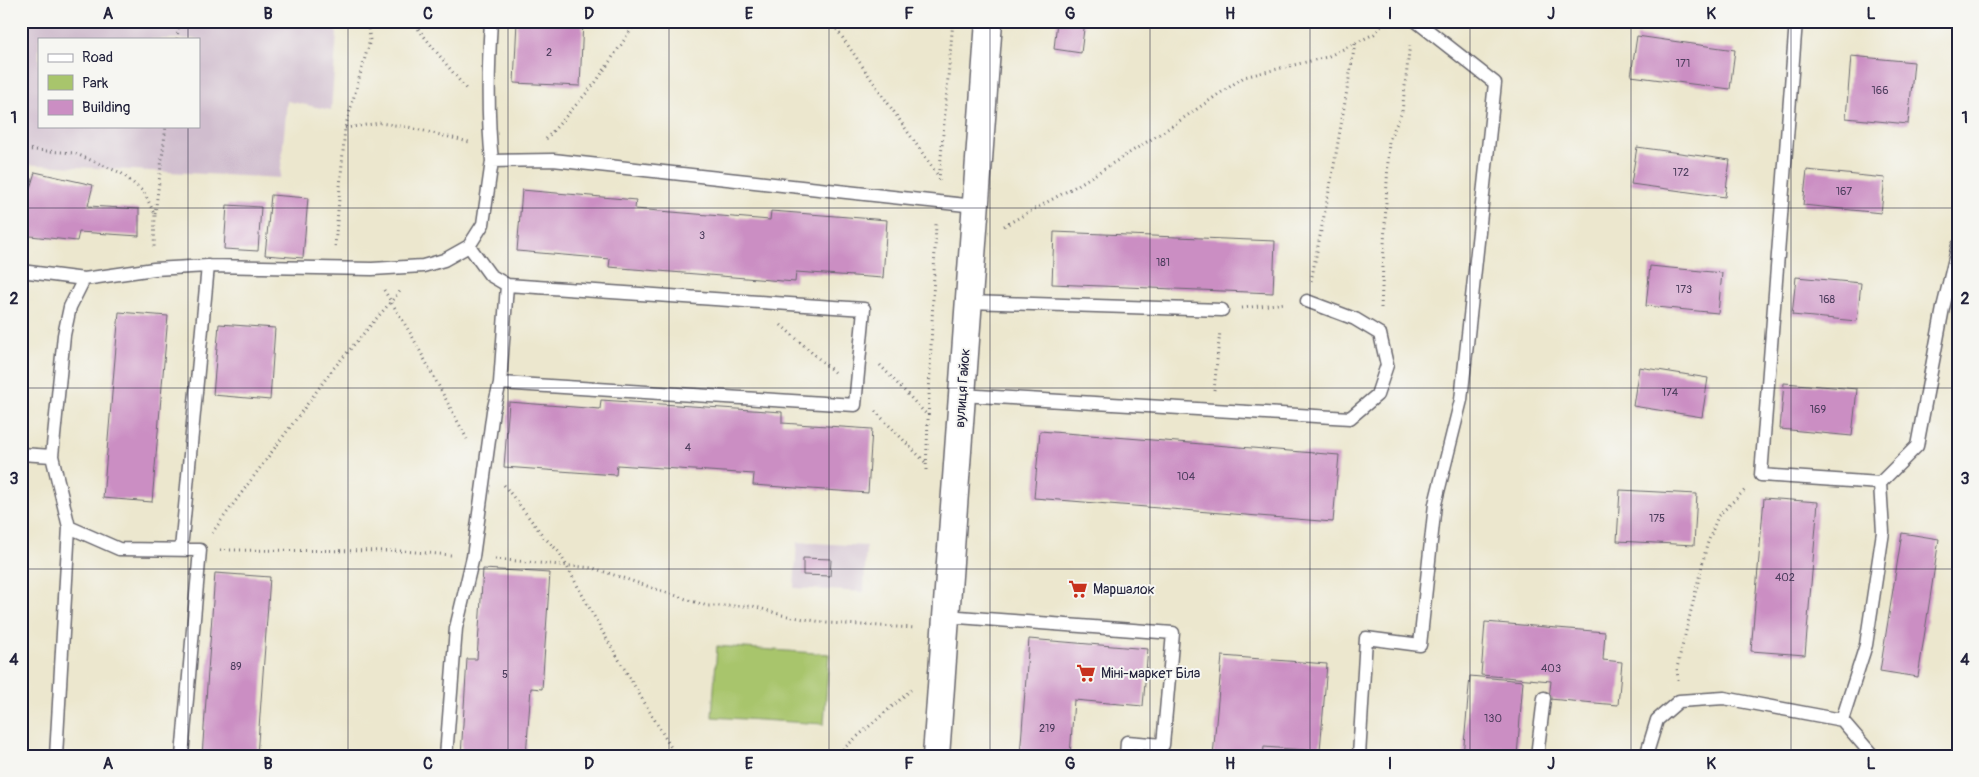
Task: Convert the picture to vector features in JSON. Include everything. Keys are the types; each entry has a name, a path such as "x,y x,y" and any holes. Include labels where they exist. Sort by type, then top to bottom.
{"street":[{"name":"вулиця Гайок","path":"936,756 974,206 989,21"}],"lane":[{"path":"21,271 84,279 154,269 208,266 372,269 423,266 444,260 469,246 483,224 491,155 487,76 490,21"},
{"path":"1358,756 1366,638 1420,645 1435,504 1462,400 1495,83 1416,21"},
{"path":"1796,21 1761,475 1880,483"},
{"path":"491,155 937,200 974,206"},
{"path":"469,246 490,275 507,285 864,309 855,406 500,384"},
{"path":"1842,720 1866,645 1883,532 1880,483 1917,446 1943,308 1958,246"},
{"path":"181,550 208,266"},
{"path":"56,756 69,527 52,456 64,335 70,307 84,279"},
{"path":"446,756 456,628 472,557 493,411 500,384 507,285"},
{"path":"961,395 1350,418 1377,395 1387,365 1380,334 1355,319 1307,301"},
{"path":"968,302 1222,310"},
{"path":"21,454 52,456"},
{"path":"69,527 120,550 200,550 182,756"},
{"path":"945,616 1173,633 1163,745 1127,742 1126,756"},
{"path":"1537,756 1544,698"},
{"path":"1646,756 1657,720 1679,701 1724,698 1842,720 1873,756"}],"path":[{"path":"177,38 179,21"},
{"path":"333,268 344,128 370,40 367,21"},
{"path":"412,21 488,117"},
{"path":"527,160 596,82 637,21"},
{"path":"831,21 939,177"},
{"path":"926,472 937,200 953,21"},
{"path":"1004,226 1086,180 1166,130 1244,77 1327,57 1374,34 1387,21"},
{"path":"1380,334 1389,140 1402,112 1411,39"},
{"path":"1212,410 1222,310 1307,301 1333,171 1355,44"},
{"path":"344,128 380,123 399,126 452,137 491,155"},
{"path":"154,269 155,215 166,128"},
{"path":"21,149 74,153 121,173 144,192 155,215"},
{"path":"200,550 333,369 423,266"},
{"path":"372,269 412,336 465,437 544,537 559,552 602,631 676,756"},
{"path":"861,344 928,415"},
{"path":"1679,701 1677,668 1708,545 1718,516 1761,475"},
{"path":"200,550 403,551 567,565 593,568 707,606 753,606 782,615 827,623 916,628"},
{"path":"915,637 916,622"},
{"path":"835,756 914,688 913,698"}],"shaded area":[{"path":"21,21 322,21 337,33 331,110 287,101 280,178 21,164"},
{"path":"797,542 866,546 864,592 794,588"}],"green space":[{"path":"717,646 829,654 824,724 712,717"}],"building":[{"path":"517,21 583,21 580,86 514,83"},
{"path":"1057,21 1085,21 1081,53 1054,49"},
{"path":"1637,36 1735,50 1730,89 1631,76"},
{"path":"1851,56 1914,62 1908,124 1846,118"},
{"path":"1637,147 1730,160 1725,197 1631,184"},
{"path":"1807,170 1885,178 1881,213 1803,205"},
{"path":"35,172 93,185 88,206 139,209 139,236 79,232 77,241 21,235 21,194 28,195"},
{"path":"522,190 636,200 635,209 770,220 771,211 887,220 883,278 796,272 795,282 609,267 610,259 517,251"},
{"path":"271,195 308,198 303,258 265,255"},
{"path":"227,205 261,207 258,251 224,249"},
{"path":"1054,232 1275,241 1273,293 1052,284"},
{"path":"1650,266 1722,273 1718,313 1646,306"},
{"path":"1796,277 1861,283 1857,321 1792,315"},
{"path":"119,312 168,316 152,502 103,498"},
{"path":"219,324 275,328 270,400 213,395"},
{"path":"1639,367 1708,378 1702,417 1633,406"},
{"path":"1784,383 1857,389 1852,436 1780,429"},
{"path":"601,400 782,412 782,423 872,429 868,493 753,485 754,474 617,465 616,475 504,467 509,402 600,409"},
{"path":"1040,431 1339,455 1333,522 1034,498"},
{"path":"1620,490 1697,494 1694,545 1617,541"},
{"path":"1764,498 1818,502 1805,655 1751,651"},
{"path":"1902,533 1939,539 1918,677 1880,671"},
{"path":"803,558 831,559 830,576 803,575"},
{"path":"483,569 550,573 542,689 531,688 526,756 461,756 467,659 477,659"},
{"path":"215,573 270,577 257,756 202,756"},
{"path":"1485,622 1605,632 1603,660 1622,662 1618,705 1549,699 1551,681 1481,675"},
{"name":"Міні-маркет Біла","path":"1029,639 1148,649 1143,706 1074,700 1070,756 1020,756"},
{"path":"1222,656 1327,664 1320,751 1264,747 1263,756 1213,756"},
{"path":"1470,676 1523,681 1517,756 1463,756"}],"place":[{"name":"Маршалок","path":"1078,589"},
{"name":"Міні-маркет Біла","path":"1086,673"}]}
